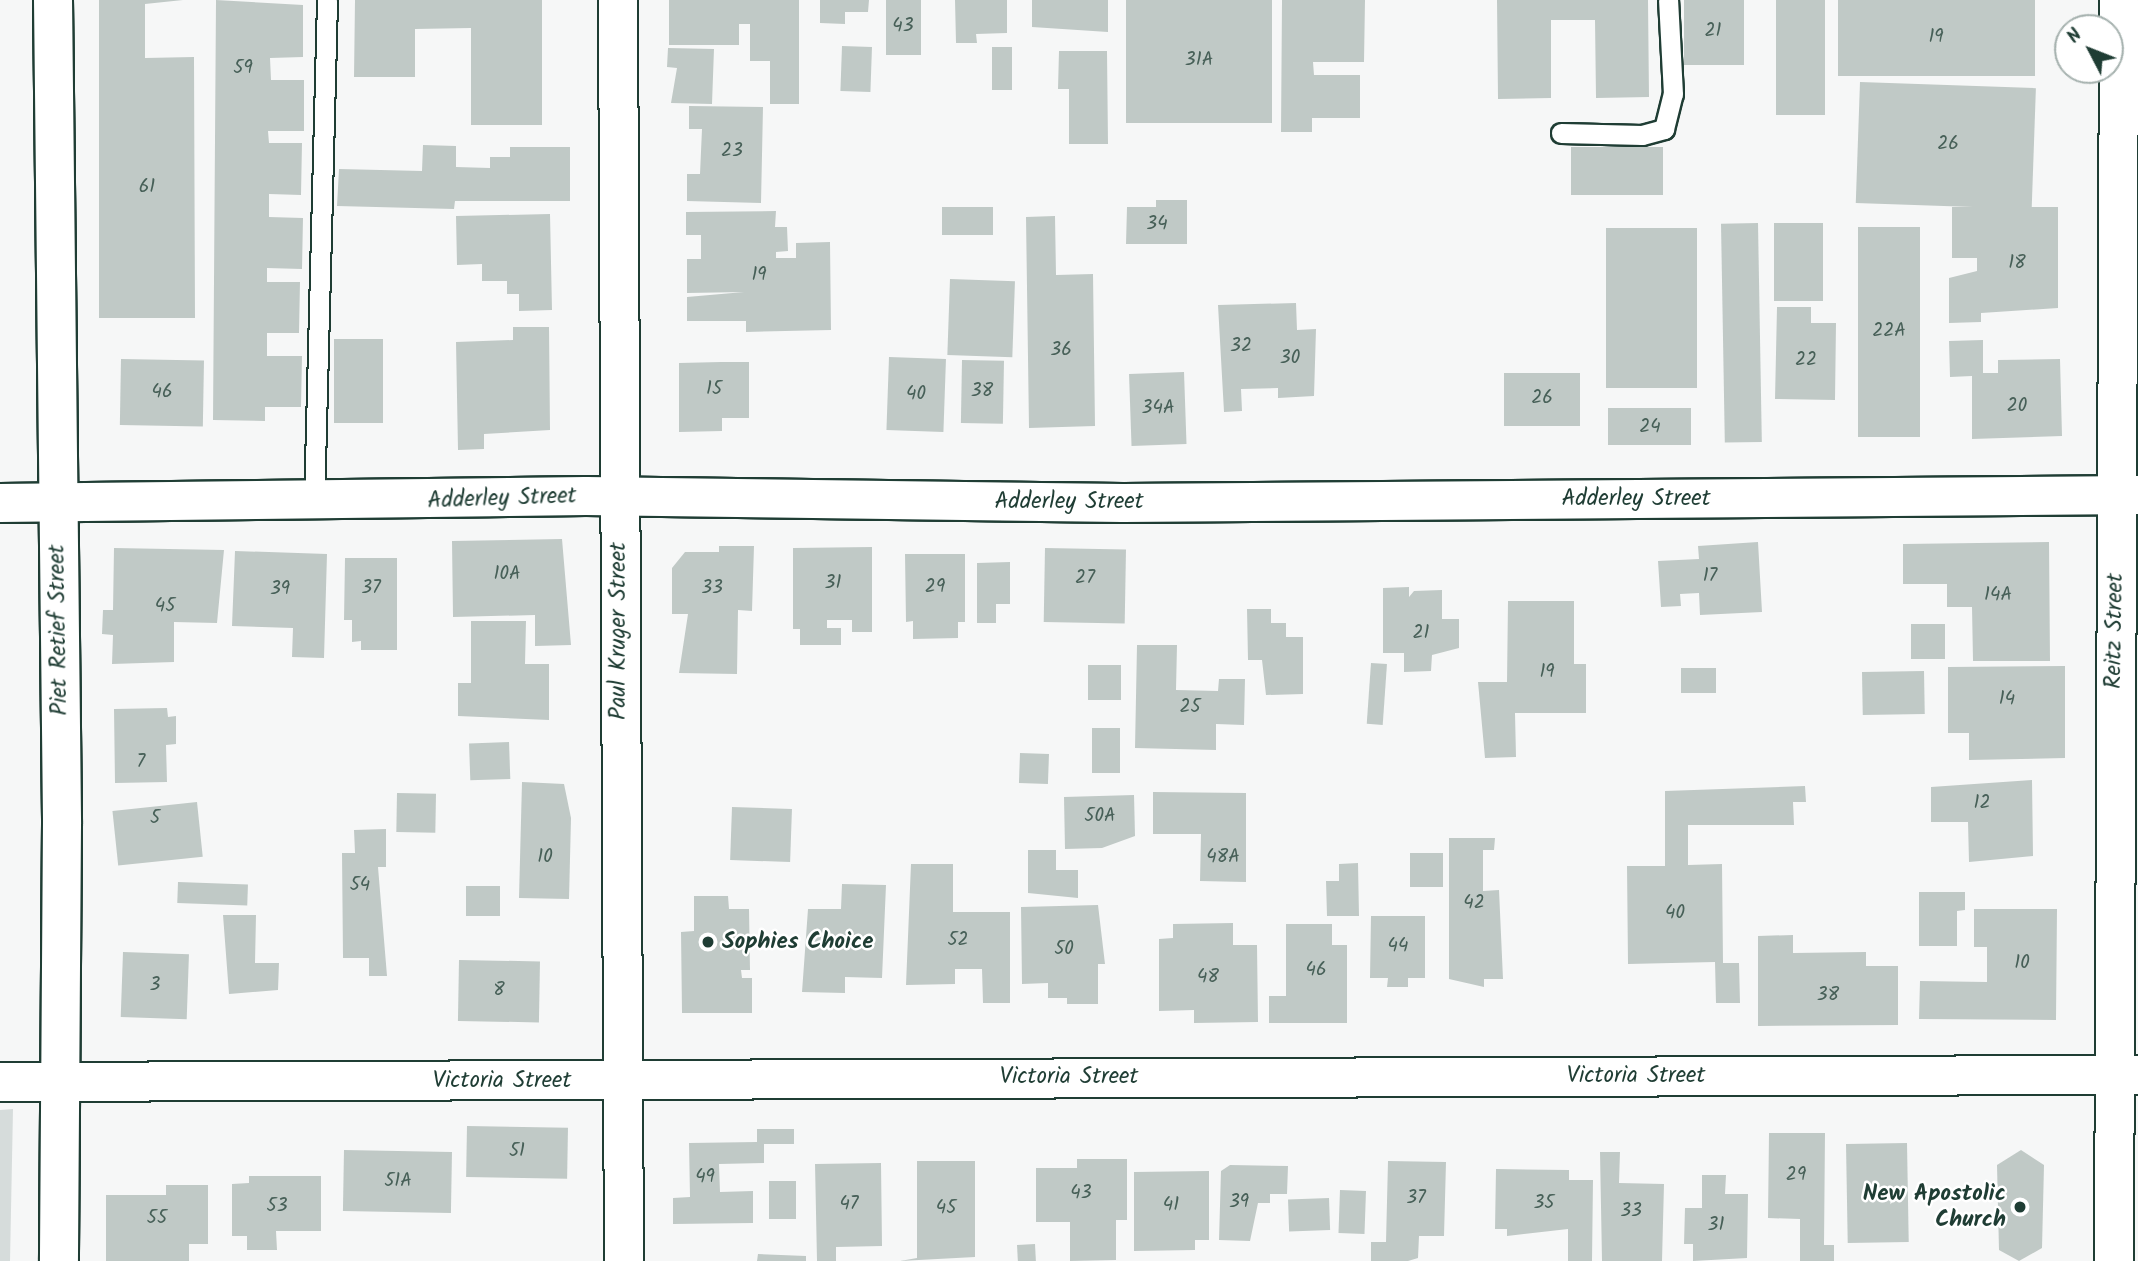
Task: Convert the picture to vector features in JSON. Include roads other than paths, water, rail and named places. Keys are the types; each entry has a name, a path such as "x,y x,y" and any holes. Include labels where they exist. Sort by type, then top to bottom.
{"street":[{"name":"Piet Retief Street","path":"53,0 59,1261"},
{"name":"Paul Kruger Street","path":"618,0 618,497 624,1261"},
{"name":"Reitz Street","path":"2114,1261 2124,1075 2127,495 2119,0"},
{"name":"Adderley Street","path":"0,503 314,504 618,497 1137,503 2127,495"},
{"name":"Victoria Street","path":"0,1082 2124,1075"}],"lane":[{"path":"314,504 327,0"},
{"path":"1561,132 1642,135 1664,129 1673,94 1668,0"}],"place":[{"name":"Sophies Choice","path":"708,942"},
{"name":"New Apostolic Church","path":"2020,1207"}]}
